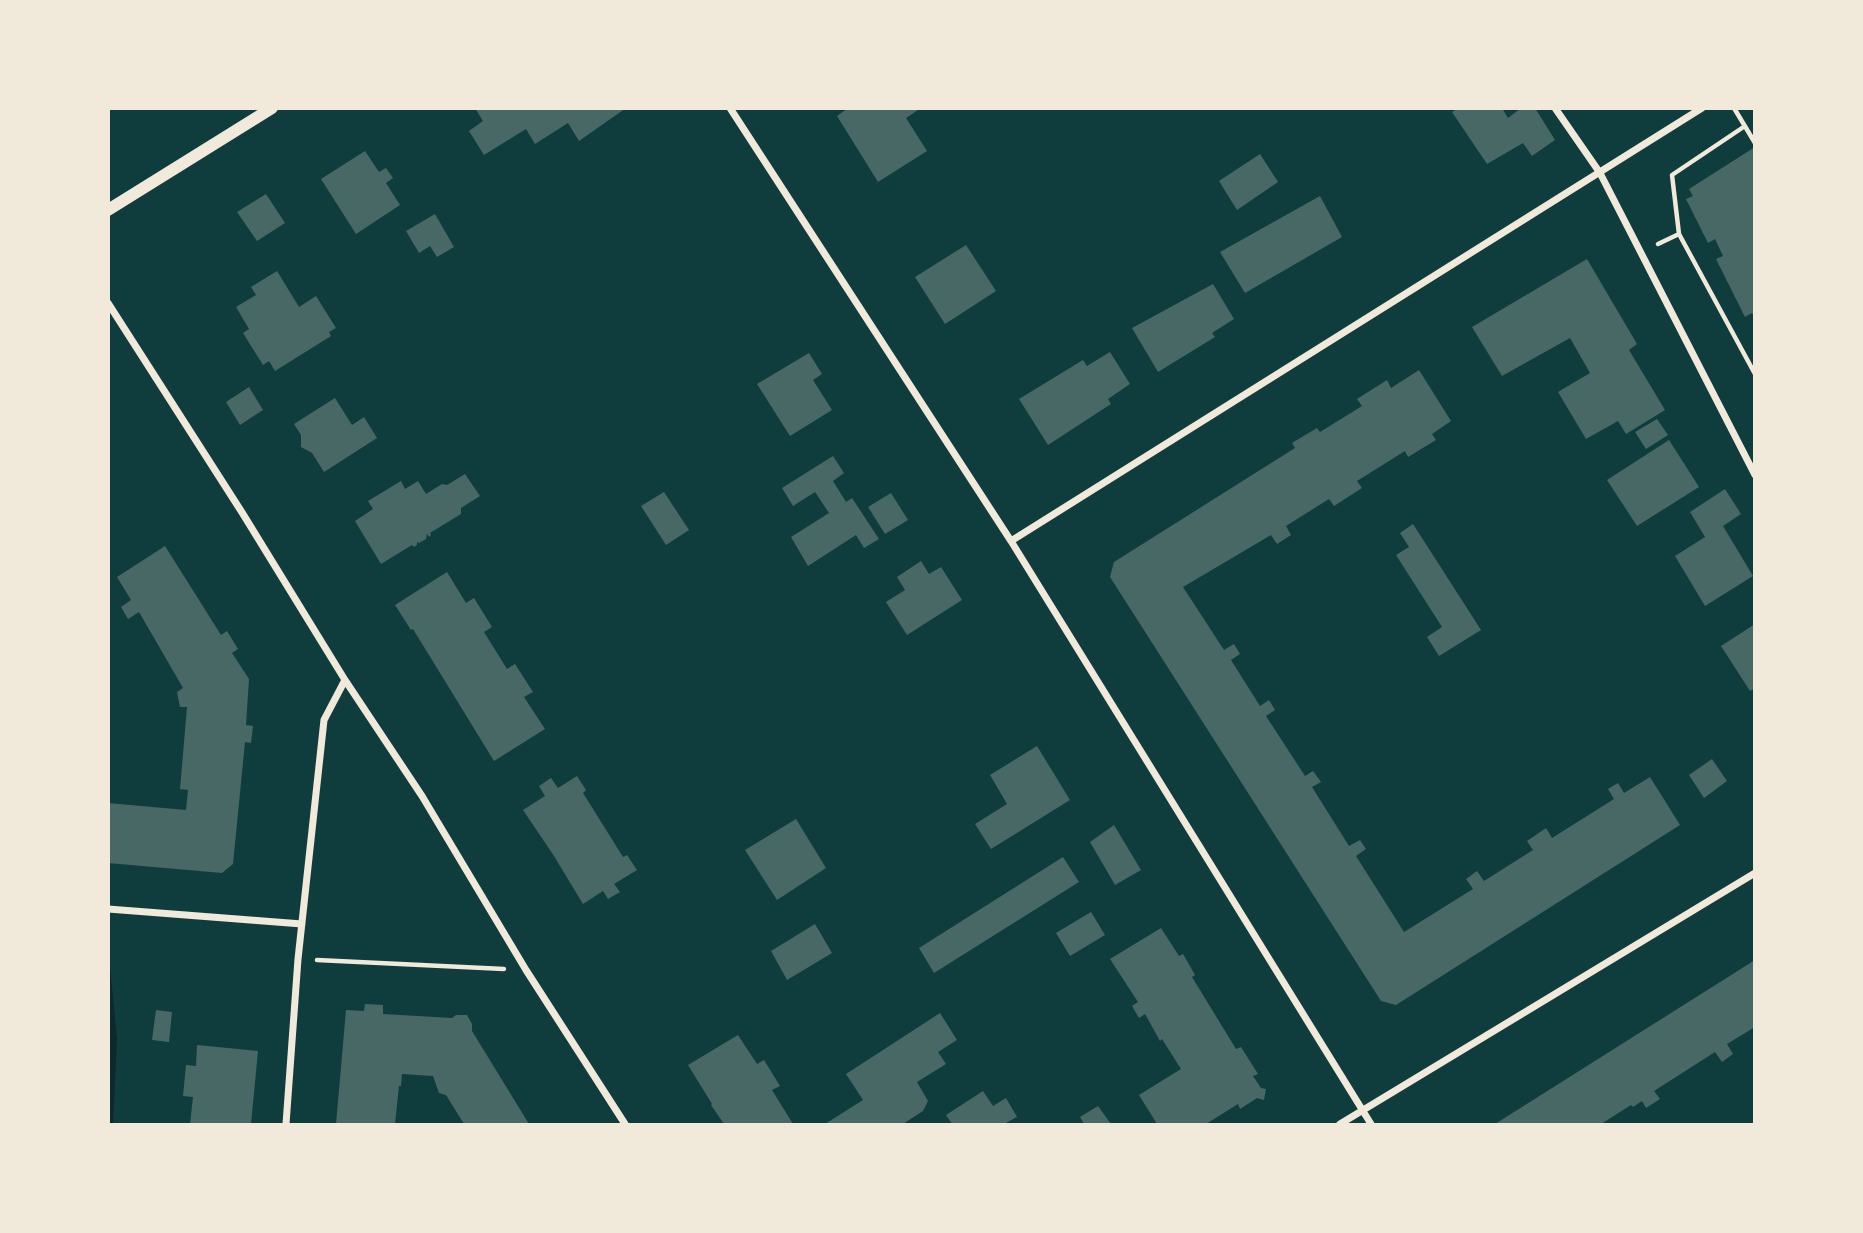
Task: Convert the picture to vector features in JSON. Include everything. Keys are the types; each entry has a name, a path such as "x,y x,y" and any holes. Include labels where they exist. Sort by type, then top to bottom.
{"street":[{"path":"108,210 272,108"},
{"path":"730,108 1011,541 1371,1125"},
{"path":"1555,108 1600,173 1755,475"},
{"path":"1011,541 1702,108"},
{"path":"108,303 345,680 422,796 526,970 625,1125"},
{"path":"286,1125 298,959 324,720 345,680"},
{"path":"1340,1125 1755,873"},
{"path":"113,909 302,924"}],"path":[{"path":"1734,108 1755,143"},
{"path":"1745,126 1672,175 1679,234 1755,374"},
{"path":"298,959 526,970"}],"water":[{"path":"108,945 117,1039 113,1124 108,1124"}],"building":[{"path":"475,108 626,108 579,141 568,123 535,144 526,129 484,155 469,131 483,121"},
{"path":"848,108 921,108 906,118 927,151 878,182 837,116"},
{"path":"1459,108 1502,108 1508,118 1521,108 1535,108 1555,140 1532,156 1523,143 1487,164 1452,112"},
{"path":"1755,147 1755,318 1752,313 1745,317 1716,259 1723,256 1715,239 1708,243 1686,199 1693,196 1689,189"},
{"path":"365,151 379,172 386,168 393,178 386,183 400,205 356,234 321,179"},
{"path":"1260,154 1278,182 1237,210 1219,181"},
{"path":"266,194 285,223 257,241 237,212"},
{"path":"1320,196 1342,237 1245,293 1220,252"},
{"path":"435,214 454,247 437,257 430,246 419,253 406,231"},
{"path":"966,245 996,291 945,324 915,277"},
{"path":"1587,259 1637,344 1629,350 1665,410 1626,434 1618,421 1586,439 1558,392 1590,373 1570,338 1502,376 1472,327"},
{"path":"277,271 299,307 316,296 336,328 329,332 331,336 275,371 269,361 263,365 243,333 249,329 236,307 256,295 251,287"},
{"path":"1213,284 1234,319 1212,333 1215,337 1158,372 1132,328"},
{"path":"1110,352 1130,384 1108,399 1111,404 1048,445 1019,399 1083,360 1087,366"},
{"path":"809,353 822,374 813,380 832,410 790,436 757,384"},
{"path":"1419,370 1451,421 1432,434 1436,440 1408,457 1405,451 1357,481 1362,488 1334,506 1329,499 1286,526 1291,535 1277,544 1271,535 1183,587 1224,650 1234,644 1240,654 1231,660 1260,706 1269,700 1275,710 1266,716 1305,776 1313,771 1321,782 1312,787 1349,846 1360,840 1366,849 1356,856 1404,932 1473,889 1466,879 1477,871 1484,881 1533,850 1527,841 1546,828 1552,838 1614,799 1608,789 1618,783 1624,793 1650,777 1680,825 1396,1005 1381,1001 1110,577 1114,562 1295,448 1292,443 1317,428 1320,432 1362,406 1357,399 1387,380 1391,388"},
{"path":"249,387 263,410 240,425 226,402"},
{"path":"335,398 352,425 364,417 377,438 324,472 312,453 301,447 301,435 294,424"},
{"path":"1657,419 1668,435 1646,449 1635,432"},
{"path":"1669,440 1699,487 1637,526 1607,480"},
{"path":"833,456 844,473 833,481 846,502 852,498 879,539 864,548 856,535 808,566 791,537 829,513 815,492 793,506 782,488"},
{"path":"465,474 480,496 461,508 461,514 430,533 429,537 427,534 426,539 417,542 414,547 412,545 381,564 355,521 373,509 368,501 401,481 405,489 418,481 426,494"},
{"path":"1725,489 1741,514 1723,526 1753,576 1705,606 1675,556 1705,537 1690,512"},
{"path":"664,492 689,530 666,545 641,506"},
{"path":"891,493 908,520 885,534 868,507"},
{"path":"1413,524 1481,630 1439,656 1427,637 1442,627 1396,555 1409,547 1400,533"},
{"path":"165,546 221,635 227,631 238,649 232,653 249,679 246,725 253,726 251,743 245,742 233,864 222,873 108,863 108,803 186,810 188,790 180,789 187,707 180,707 177,692 183,688 139,612 128,619 121,607 131,600 117,577"},
{"path":"921,561 929,574 941,567 962,600 907,635 886,602 905,590 897,577"},
{"path":"447,572 466,603 474,598 492,627 484,632 507,669 515,664 533,692 524,697 545,729 494,761 413,629 411,630 395,605"},
{"path":"1755,624 1755,688 1750,691 1721,646"},
{"path":"1037,746 1070,800 991,849 975,824 1007,804 990,775"},
{"path":"1712,759 1727,781 1704,798 1689,775"},
{"path":"577,776 586,790 583,793 623,857 627,855 637,870 614,884 620,892 608,899 603,891 583,904 523,810 545,796 539,786 551,778 558,788"},
{"path":"796,819 826,868 777,900 745,850"},
{"path":"1114,825 1141,870 1115,885 1090,842"},
{"path":"1063,857 1079,882 934,973 919,948"},
{"path":"1091,912 1105,935 1070,956 1056,933"},
{"path":"815,924 832,953 787,980 771,951"},
{"path":"1161,928 1179,956 1183,954 1195,975 1192,977 1236,1049 1241,1047 1258,1074 1253,1076 1261,1088 1266,1089 1264,1100 1257,1098 1240,1109 1238,1104 1206,1124 1157,1124 1139,1095 1181,1069 1162,1039 1160,1041 1145,1014 1139,1018 1132,1006 1138,1002 1110,959"},
{"path":"1755,960 1755,1027 1727,1044 1733,1054 1722,1062 1715,1052 1654,1091 1660,1099 1646,1108 1642,1101 1601,1124 1495,1124"},
{"path":"365,1004 383,1005 383,1014 452,1018 456,1015 467,1015 472,1031 529,1124 464,1124 446,1095 439,1093 433,1076 402,1074 395,1124 336,1124 346,1010 364,1011"},
{"path":"156,1010 172,1012 169,1042 152,1040"},
{"path":"940,1013 957,1040 938,1052 946,1064 917,1082 928,1101 923,1111 903,1124 825,1124 863,1100 846,1074"},
{"path":"738,1035 757,1064 764,1060 780,1086 772,1090 793,1124 724,1124 711,1105 688,1065"},
{"path":"197,1045 258,1051 251,1124 190,1124 193,1097 183,1096 186,1065 196,1066"},
{"path":"983,1091 993,1106 1006,1098 1017,1117 1004,1124 952,1124 946,1115"},
{"path":"1098,1106 1111,1124 1084,1124 1080,1117"}]}
